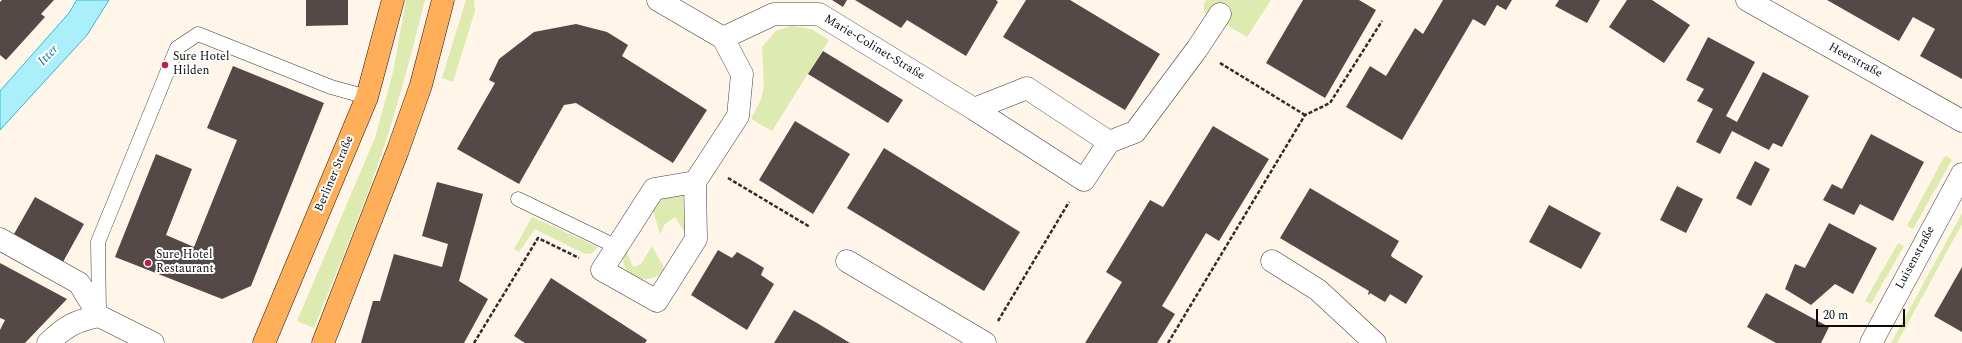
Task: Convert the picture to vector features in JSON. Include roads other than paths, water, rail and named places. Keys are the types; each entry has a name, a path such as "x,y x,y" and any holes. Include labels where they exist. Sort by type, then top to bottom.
{"main road":[{"name":"Berliner Straße","path":"264,343 367,97 393,0"},
{"path":"323,343 403,136 421,85 443,0"}],"street":[{"path":"658,0 723,38 742,74 738,116 701,174 696,239 657,302 602,270 654,189 701,174"},
{"name":"Heerstraße","path":"1747,0 1962,121"},
{"name":"Marie-Colinet-Straße","path":"723,38 774,14 819,14 974,109 1084,180 1109,142"},
{"path":"974,109 1026,88 1109,142 1135,132 1197,49 1220,14"},
{"name":"Luisenstraße","path":"1871,343 1962,174"},
{"path":"0,238 80,283 99,316 153,343"},
{"path":"847,261 984,342"},
{"path":"1272,261 1318,290 1375,343"},
{"path":"48,343 61,331 78,320 99,316"}],"lane":[{"path":"99,316 98,242 176,48 198,34 331,87 367,97"},
{"path":"518,199 617,247"}],"water":[{"name":"Itter","path":"77,0 109,0 87,35 0,130 0,91 69,13"}],"place":[{"name":"Sure Hotel Hilden","path":"165,65"},
{"name":"Sure Hotel Restaurant","path":"148,263"}]}
